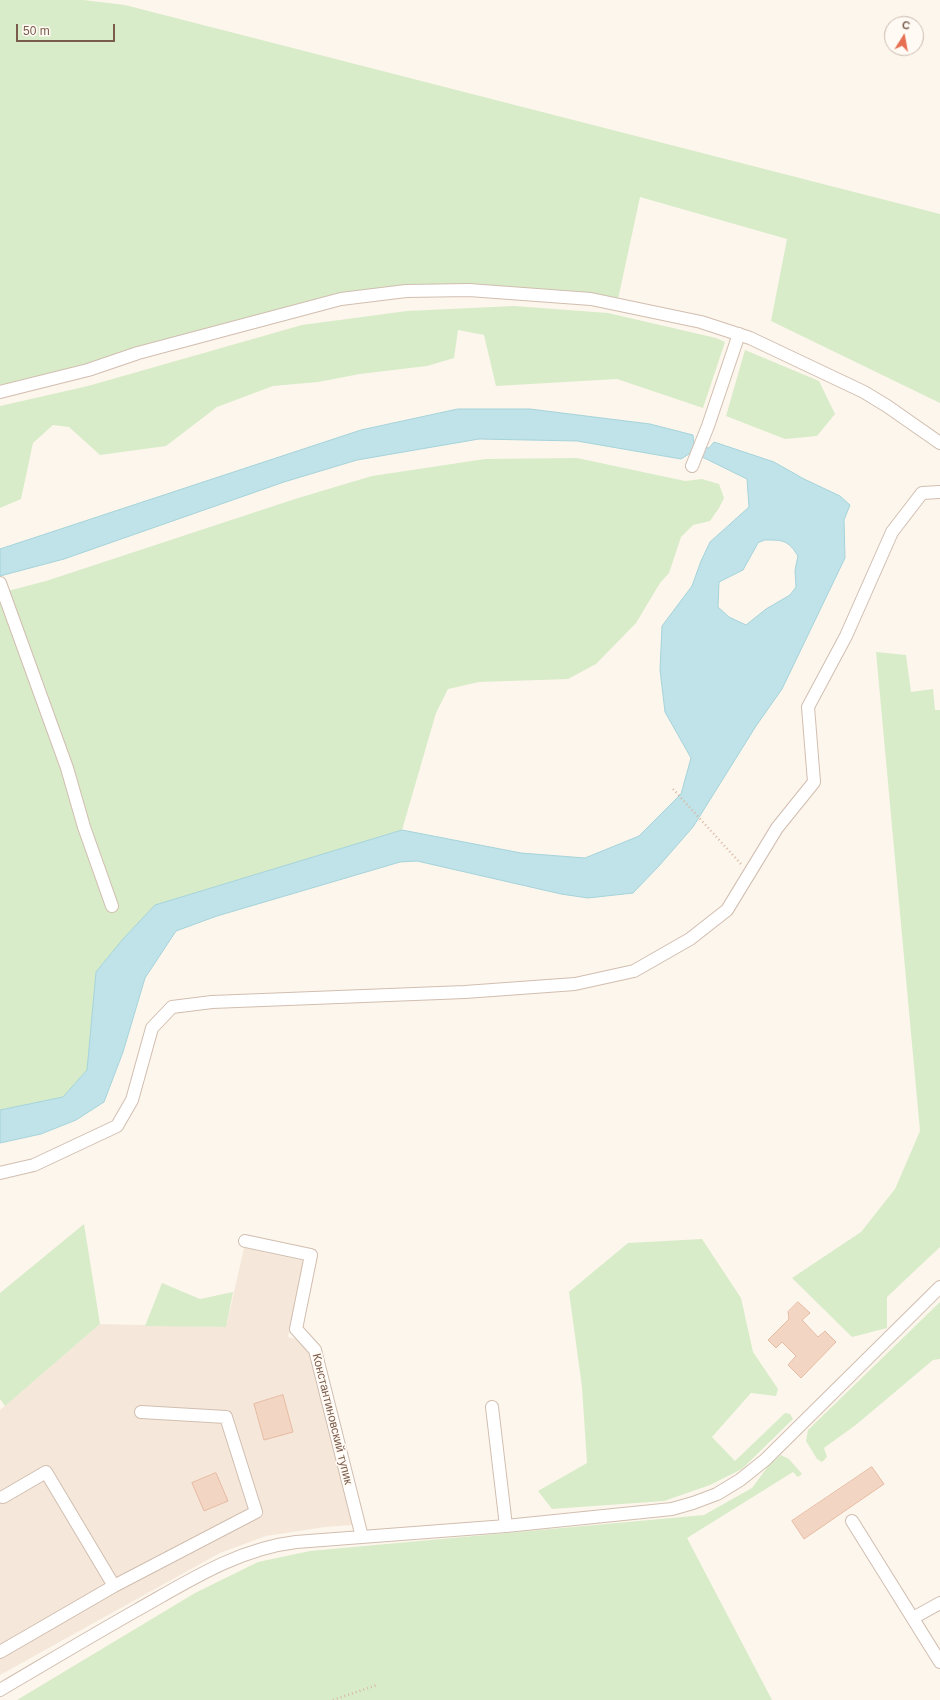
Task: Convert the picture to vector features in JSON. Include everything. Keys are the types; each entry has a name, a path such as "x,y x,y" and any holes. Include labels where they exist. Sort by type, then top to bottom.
{"street":[{"path":"0,392 88,370 138,353 341,299 406,291 469,290 591,299 702,322 739,334 806,363 864,392 940,442"},
{"path":"692,466 708,426 739,334"},
{"path":"0,1173 34,1165 117,1126 132,1100 152,1028 172,1007 212,1002 473,992 575,984 634,971 690,939 727,910 777,828 814,782 808,706 846,636 892,532 922,493 940,492"},
{"path":"0,583 67,768 84,827 112,906"},
{"name":"Константиновский тупик","path":"245,1241 311,1255 296,1330 315,1350 362,1537"},
{"path":"0,1690 194,1577 243,1555 280,1544 506,1526 672,1509 717,1494 740,1480 765,1460 940,1287"},
{"path":"492,1407 506,1526"},
{"path":"0,1652 114,1586 256,1512 226,1417 141,1412"},
{"path":"3,1497 46,1472 114,1586"},
{"path":"852,1521 914,1618 940,1662"},
{"path":"914,1618 940,1603"}],"path":[{"path":"673,789 750,873"},
{"path":"333,1700 377,1685"}],"shaded area":[{"path":"244,1248 304,1261 288,1337 303,1341 311,1354 352,1525 325,1527 266,1536 220,1553 0,1675 0,1410 100,1324 226,1327"}],"green space":[{"path":"0,0 83,0 125,5 940,214 940,403 771,321 787,239 640,197 617,304 469,290 341,299 0,392"},
{"path":"514,306 608,313 716,338 725,342 703,408 617,379 496,386 484,335 458,330 454,358 427,366 360,374 318,382 273,386 217,407 166,446 100,455 69,427 53,425 33,443 21,499 0,508 0,406 88,386 302,325 407,311"},
{"path":"745,350 819,381 835,414 817,436 785,439 726,416"},
{"path":"577,458 685,481 702,479 719,484 724,498 719,508 710,521 693,525 681,537 669,573 660,583 636,623 596,664 568,679 479,682 448,689 436,713 402,830 155,905 123,939 96,972 87,1070 63,1097 0,1110 0,593 46,581 295,499 372,476 485,459"},
{"path":"876,652 906,655 911,692 933,689 935,710 940,710 940,1247 887,1297 887,1328 852,1337 792,1278 861,1232 895,1189 920,1131"},
{"path":"84,1224 100,1324 5,1406 0,1399 0,1293"},
{"path":"702,1239 741,1298 753,1352 778,1389 776,1396 751,1393 712,1437 735,1461 785,1413 790,1414 793,1419 742,1469 710,1485 664,1501 552,1509 538,1491 587,1463 582,1387 569,1292 628,1243"},
{"path":"162,1283 200,1299 233,1292 226,1327 145,1326"},
{"path":"940,1302 940,1359 933,1360 857,1424 824,1448 827,1457 822,1462 817,1459 806,1441 808,1430"},
{"path":"781,1455 789,1459 802,1474 798,1477 793,1472 687,1538 772,1700 17,1700 195,1593 258,1562 310,1551 704,1515 752,1488 769,1465"}],"water":[{"path":"458,409 530,409 650,424 693,435 694,446 709,448 714,442 774,462 804,479 840,496 850,505 844,520 845,558 782,689 756,726 693,827 633,893 588,898 561,894 417,861 400,862 217,916 176,931 145,978 123,1052 104,1102 76,1120 41,1134 0,1143 0,1110 63,1097 87,1070 96,972 123,939 155,905 402,830 521,853 585,858 639,836 681,794 691,758 665,712 660,670 662,626 692,586 710,542 749,507 747,479 692,452 681,459 577,441 479,439 357,460 284,482 64,559 0,576 0,549 361,430","holes":["765,540 784,542 788,544 798,556 795,570 796,587 790,595 766,609 746,625 729,617 718,607 719,582 743,570 758,543"]}],"building":[{"path":"798,1302 810,1313 802,1320 818,1337 825,1331 836,1342 801,1378 788,1365 796,1356 782,1342 776,1348 768,1340 789,1319 788,1312"},
{"path":"283,1395 293,1432 264,1440 254,1404"},
{"path":"872,1467 884,1484 804,1539 792,1521"},
{"path":"216,1473 228,1501 204,1511 192,1483"}]}
